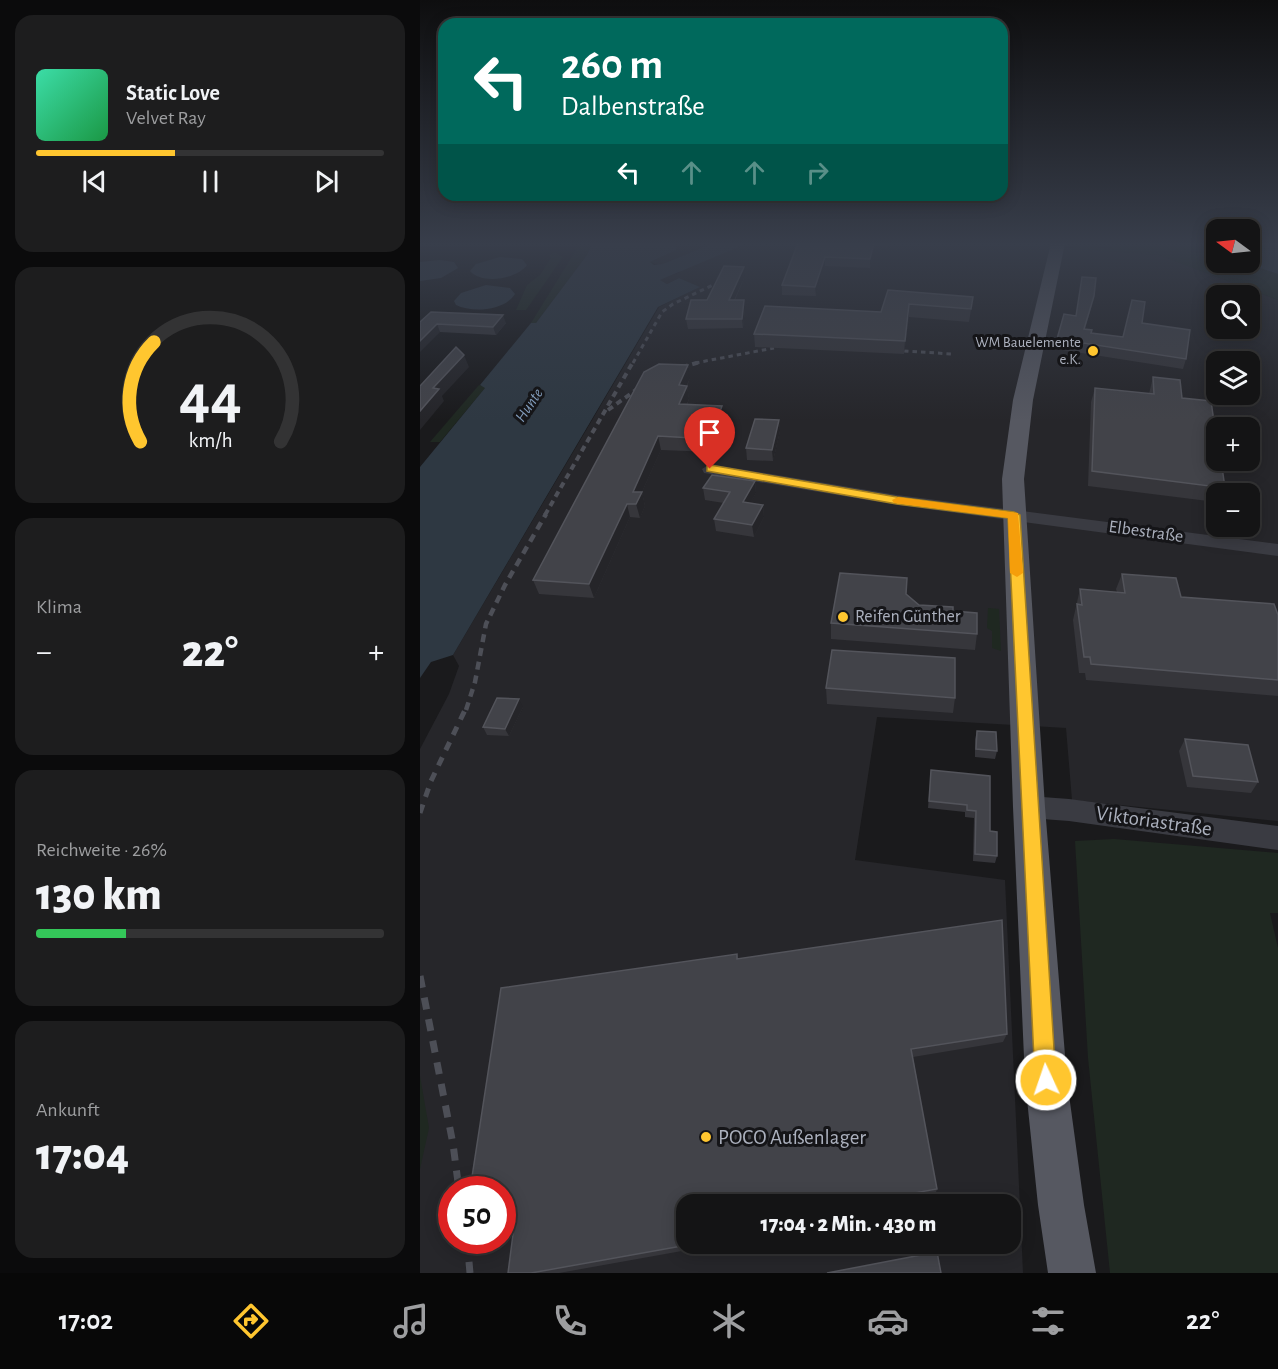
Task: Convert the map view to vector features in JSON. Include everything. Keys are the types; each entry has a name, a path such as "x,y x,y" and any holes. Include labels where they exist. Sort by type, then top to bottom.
{"main road":[{"path":"1043,302 1017,435 1013,479 1014,515 1046,1080 1060,1205 1072,1273"}],"street":[{"name":"Elbestraße","path":"710,469 897,500 1278,550"},
{"name":"Viktoriastraße","path":"1029,807 1069,810 1278,838"}],"shaded area":[{"path":"519,302 531,302 526,310 516,310"},
{"path":"544,302 551,302 536,323 531,323"},
{"path":"668,302 1206,302 1206,339 1260,339 1260,302 1278,302 1278,821 1072,800 1066,728 877,717 855,860 1005,880 1019,1194 676,1194 676,1254 1021,1254 1021,1229 1023,1273 420,1273 420,749 449,694 459,666 453,655 659,307"},
{"path":"479,385 486,387 440,442 430,442"},
{"path":"988,608 999,609 1001,651 992,648 992,631 987,628"},
{"path":"1114,839 1278,853 1278,913 1270,913 1278,948 1278,1273 1110,1273 1088,1058 1075,841"},
{"path":"420,1076 429,1128 420,1169"}],"water":[{"path":"455,302 506,302 479,310 456,305"},
{"name":"Hunte","path":"551,302 668,302 658,307 453,655 431,662 420,678 420,467 485,388 480,385 531,323 536,323"}],"building":[{"path":"690,302 744,302 742,319 686,319"},
{"path":"884,302 972,302 971,309 909,304 905,341 754,334 765,306 881,312"},
{"path":"1078,302 1092,302 1084,329 1092,330 1091,333 1123,337 1131,302 1145,302 1142,323 1190,330 1186,359 1057,339 1064,314 1076,316"},
{"path":"431,312 503,315 493,327 437,324 420,341 420,322"},
{"path":"456,347 464,355 433,388 439,389 420,411 420,386"},
{"path":"659,364 688,365 679,385 687,386 679,404 722,406 710,439 658,436 633,492 642,492 636,504 627,504 589,584 533,580 644,372"},
{"path":"1153,377 1180,380 1182,398 1206,400 1206,405 1212,405 1213,417 1206,417 1206,471 1223,471 1224,483 1206,483 1206,486 1092,471 1095,388 1154,394"},
{"path":"755,419 779,420 772,450 746,448"},
{"path":"712,475 755,481 743,502 763,505 752,525 714,519 730,492 703,488"},
{"path":"840,573 907,578 906,594 919,605 953,607 953,611 977,613 977,634 831,623"},
{"path":"1122,574 1176,578 1181,597 1274,604 1278,615 1278,680 1091,664 1090,657 1084,657 1077,604 1082,605 1080,589 1125,593"},
{"path":"832,650 955,658 955,698 826,688"},
{"path":"497,698 519,699 505,729 483,727"},
{"path":"977,731 996,732 997,751 976,749"},
{"path":"1185,739 1248,745 1258,782 1193,776"},
{"path":"931,770 990,776 990,831 997,832 997,856 975,854 976,811 967,810 967,805 929,801"},
{"name":"POCO Außenlager","path":"1002,920 1007,1034 911,1049 937,1189 909,1194 676,1194 676,1247 531,1273 508,1273 510,1254 516,1254 516,1176 472,1176 501,988 737,954 737,959"},
{"path":"927,1254 937,1254 941,1273 827,1273"}],"railway":[{"path":"633,363 662,312 676,302"},
{"path":"699,362 774,348"},
{"path":"904,351 952,354"},
{"path":"545,515 633,362"},
{"path":"672,370 699,362"},
{"path":"695,363 699,362"},
{"path":"608,410 647,382"},
{"path":"466,710 475,682 486,624 505,585 546,514"},
{"path":"420,813 431,781 466,708"},
{"path":"420,976 457,1176"},
{"path":"468,1254 470,1273"}],"slow traffic":[{"path":"898,500 1014,515 1017,573"}],"place":[{"name":"WM Bauelemente e.K.","path":"1093,351"},
{"name":"Reifen Günther","path":"843,617"},
{"name":"POCO Außenlager","path":"706,1137"}],"route":[{"path":"710,469 897,500 1014,515 1046,1080"}]}
